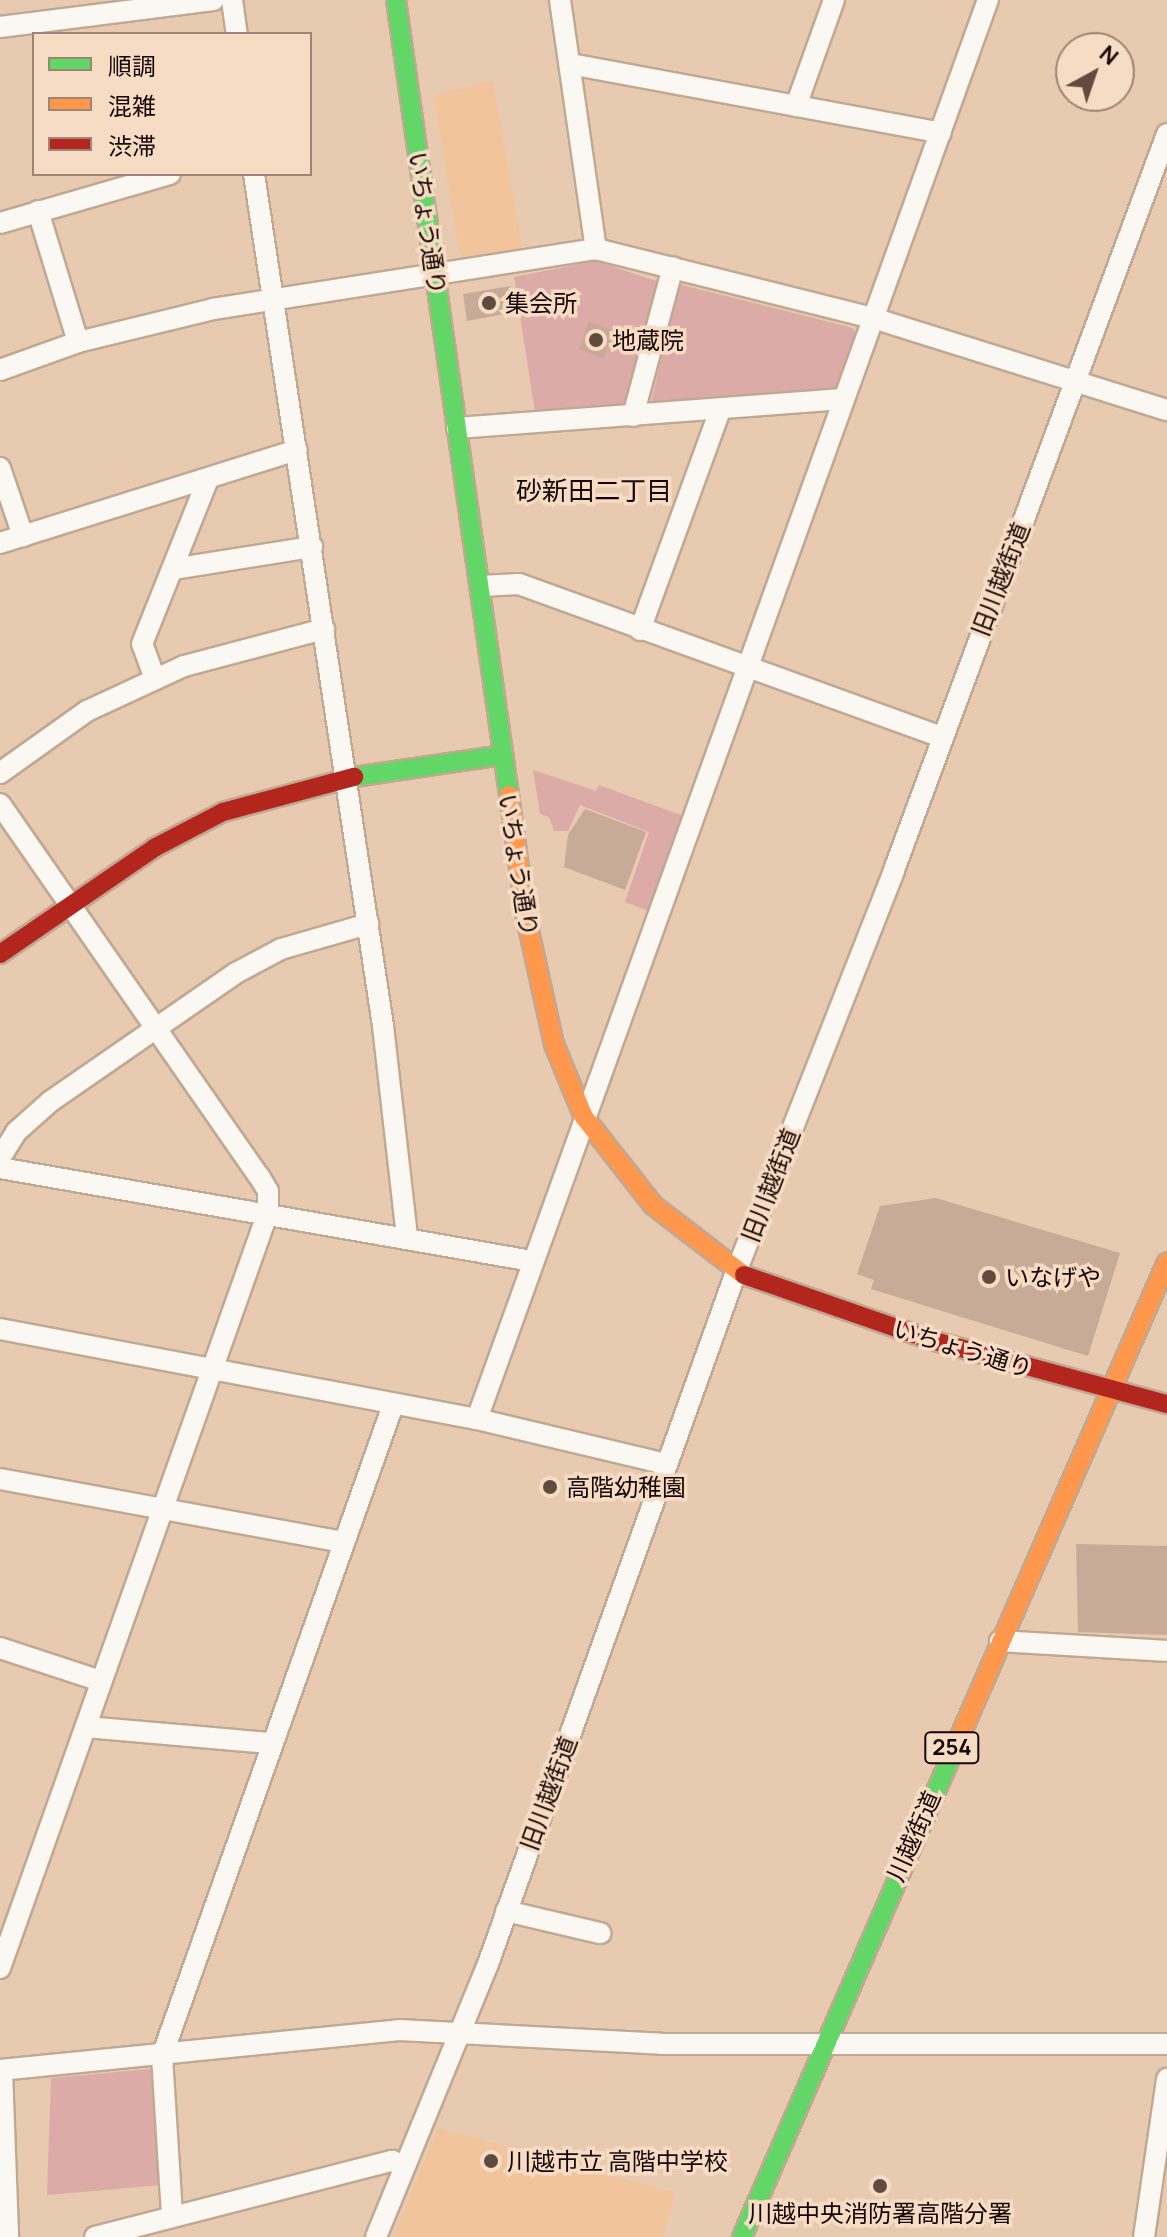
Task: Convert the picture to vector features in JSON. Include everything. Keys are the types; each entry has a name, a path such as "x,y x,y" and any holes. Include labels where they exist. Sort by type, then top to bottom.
{"main road":[{"name":"いちょう通り","path":"396,0 503,755 543,1000 584,1117 653,1205 736,1272 1110,1393 1167,1404"},
{"path":"0,954 154,848 223,812 343,778 503,755"},
{"name":"川越街道","path":"742,2237 822,2045 1167,1262"}],"street":[{"path":"0,27 213,0"},
{"path":"232,0 237,32"},
{"path":"560,0 596,249"},
{"path":"796,106 834,0"},
{"path":"477,1419 988,0"},
{"path":"570,64 941,133"},
{"name":"旧川越街道","path":"376,2237 461,2035 736,1272 1167,134"},
{"path":"0,223 163,176"},
{"path":"254,176 312,547 343,778 368,924 407,1237"},
{"path":"38,211 78,342"},
{"path":"0,370 78,342 275,300 596,249 873,318 1074,384 1167,410"},
{"path":"633,416 673,267"},
{"path":"457,428 843,399"},
{"path":"640,630 720,410"},
{"path":"0,543 297,450"},
{"path":"0,468 23,536"},
{"path":"155,679 142,644 208,479"},
{"path":"173,569 312,547"},
{"path":"481,586 519,584 746,669 941,737"},
{"path":"0,773 87,711 155,679 214,655 324,629"},
{"path":"0,804 268,1191 268,1212 164,1508 86,1727 7,1924 0,1968"},
{"path":"0,1158 16,1132 51,1101 261,957 368,924"},
{"path":"0,1168 268,1212 532,1261"},
{"path":"0,1329 212,1372 477,1419 666,1464"},
{"path":"172,2215 162,2056 269,1743 393,1405"},
{"path":"0,1479 343,1542"},
{"path":"1000,1641 1167,1651"},
{"path":"0,1648 101,1681"},
{"path":"86,1727 269,1743"},
{"path":"506,1911 600,1933"},
{"path":"8,2237 1,2070 399,2030 461,2035 822,2045 1167,2044"},
{"path":"1144,2237 1167,2079"},
{"path":"95,2237 392,2161 405,2166"}],"shaded area":[{"path":"493,81 522,248 465,257 459,251 434,96"},
{"path":"596,261 662,283 630,406 535,412 514,277"},
{"path":"678,284 853,328 856,336 837,392 650,407"},
{"path":"533,770 596,791 599,785 686,817 652,912 625,902 649,832 580,805 568,831 554,831 549,817 540,814"},
{"path":"151,2069 157,2074 162,2185 47,2195 51,2078"},
{"name":"川越市立 高階中学校","path":"438,2128 675,2193 663,2237 393,2237"}],"building":[{"name":"集会所","path":"510,286 515,312 467,321 463,294"},
{"name":"地蔵院","path":"589,322 614,331 603,358 579,349"},
{"path":"585,809 646,832 625,890 564,867 568,835"},
{"name":"いなげや","path":"936,1198 1120,1253 1088,1356 871,1289 874,1280 857,1274 880,1206"},
{"path":"1076,1544 1167,1546 1167,1635 1078,1632"}],"traffic: fast":[{"path":"396,0 509,795"},
{"path":"354,777 503,755"},
{"path":"742,2237 954,1750"}],"traffic: slow":[{"path":"509,795 526,917 554,1044 584,1117 653,1205 744,1275"},
{"path":"954,1750 1167,1262"}],"traffic: jam":[{"path":"0,954 154,848 223,812 354,777"},
{"path":"744,1275 931,1340 1167,1404"}],"place":[{"name":"集会所","path":"489,303"},
{"name":"地蔵院","path":"596,340"},
{"name":"いなげや","path":"989,1277"},
{"name":"高階幼稚園","path":"550,1487"},
{"name":"川越市立 高階中学校","path":"491,2161"},
{"name":"川越中央消防署高階分署","path":"880,2186"}],"district":[{"name":"砂新田二丁目","path":"594,491"}]}
